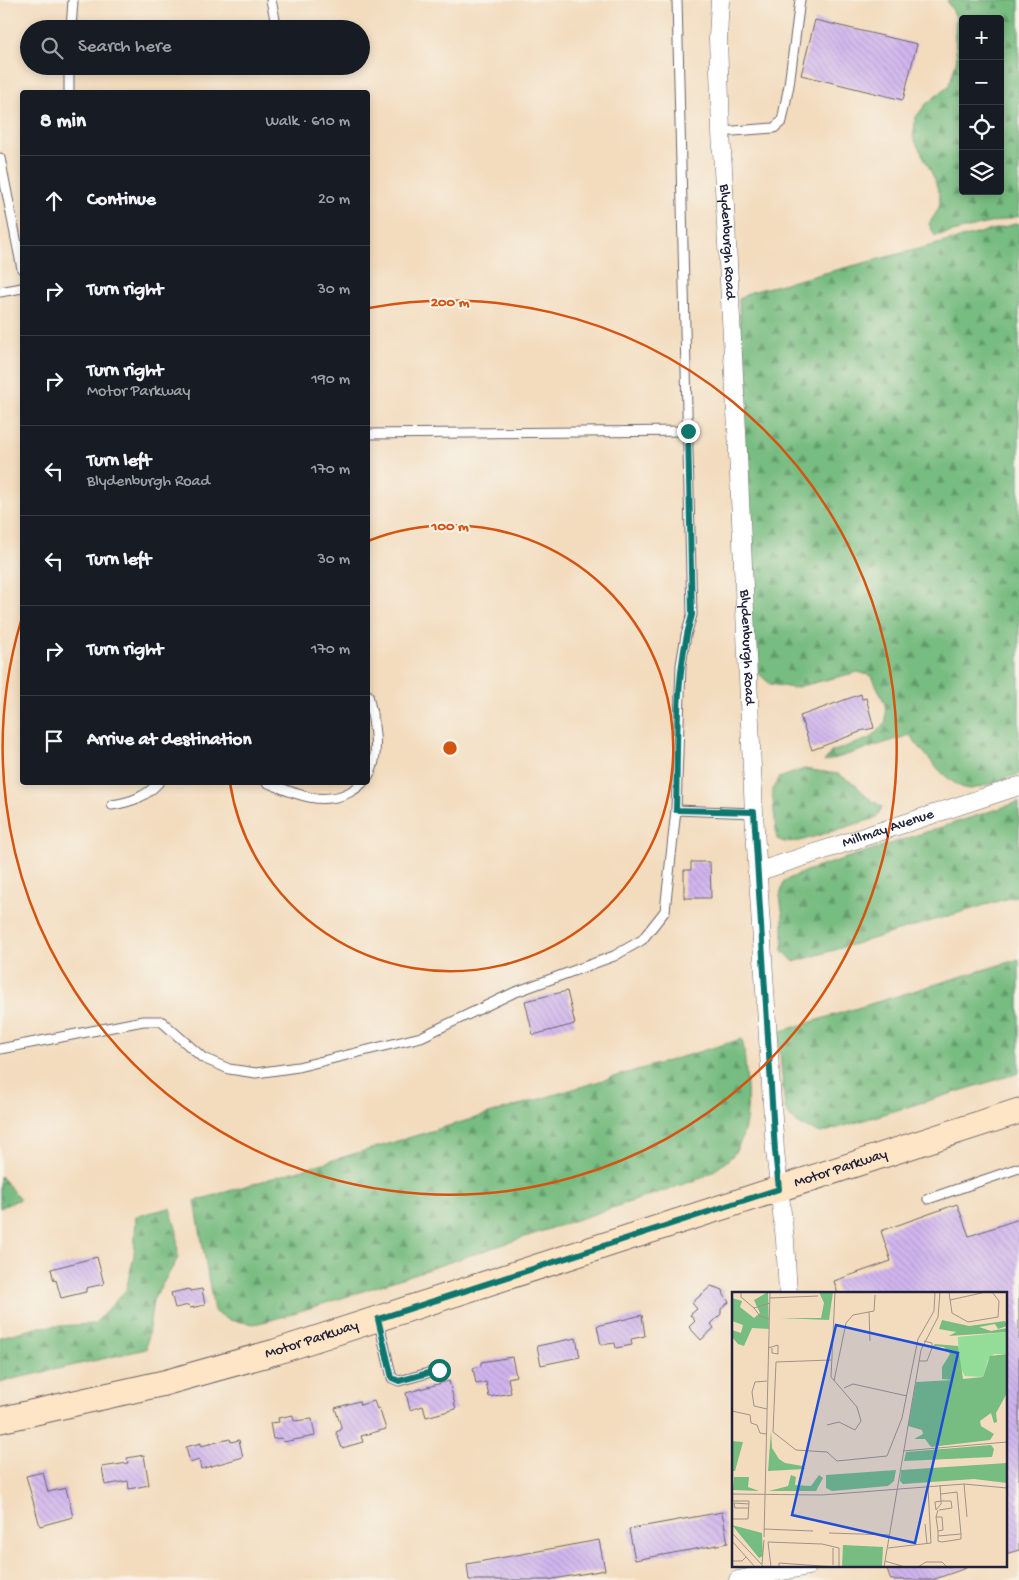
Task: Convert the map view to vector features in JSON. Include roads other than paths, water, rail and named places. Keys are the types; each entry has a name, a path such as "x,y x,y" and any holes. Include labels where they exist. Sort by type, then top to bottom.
{"main road":[{"name":"Motor Parkway","path":"0,1420 201,1374 275,1352 1019,1111"}],"street":[{"name":"Blydenburgh Road","path":"720,0 718,38 721,132 738,440 757,872 774,1142 785,1240 788,1292"},
{"name":"Millmay Avenue","path":"757,872 1019,786"},
{"path":"738,1580 798,1568"}],"lane":[{"path":"72,20 73,0"},
{"path":"271,0 276,20"},
{"path":"0,1049 143,1022 161,1022 202,1058 229,1069 256,1073 298,1068 421,1037 513,993 614,956 642,940 666,911 676,810 681,665 686,635 692,615 677,0"},
{"path":"721,132 774,128 782,121 790,85 800,0"},
{"path":"69,75 69,90"},
{"path":"0,158 20,259"},
{"path":"0,292 20,288"},
{"path":"370,434 688,431"},
{"path":"370,704 375,747 370,773"},
{"path":"112,805 134,801 153,790 157,785"},
{"path":"274,785 303,796 323,799 343,796 361,785"},
{"path":"676,810 754,812"},
{"path":"928,1199 1019,1168"},
{"path":"378,1319 392,1378 399,1381 439,1370"}]}
